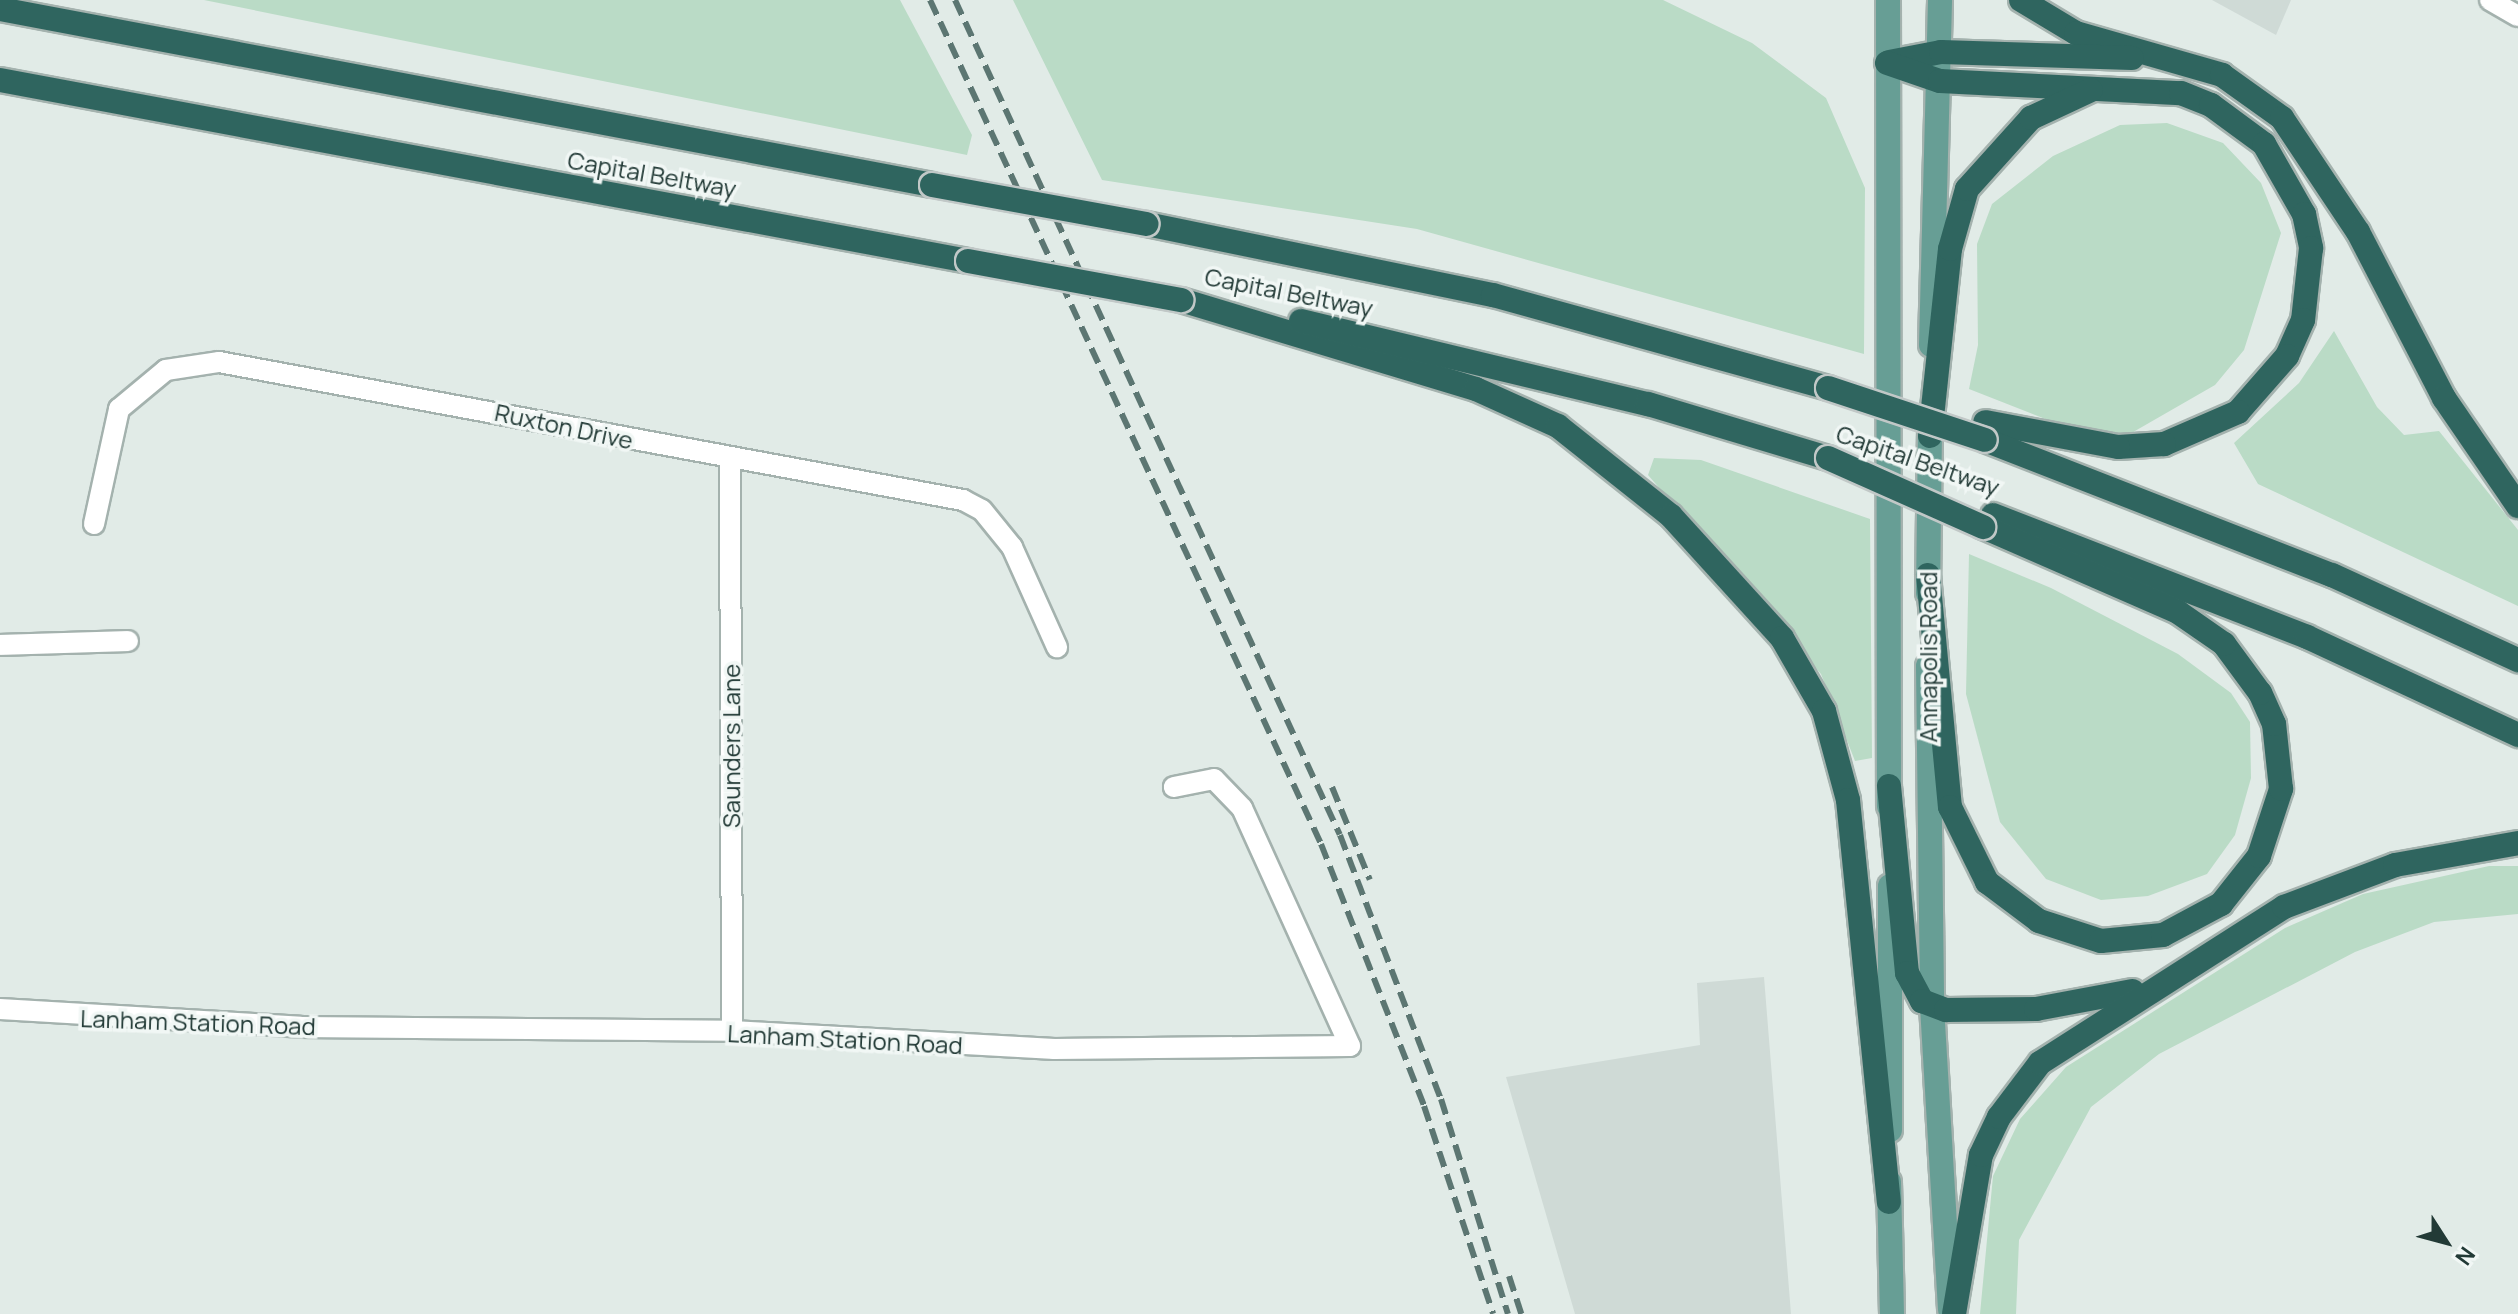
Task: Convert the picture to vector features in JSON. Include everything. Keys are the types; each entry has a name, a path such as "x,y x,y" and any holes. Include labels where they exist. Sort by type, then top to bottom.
{"highway":[{"path":"2021,0 2076,33 2211,71 2252,93 2308,149 2444,398 2518,506"},
{"name":"Capital Beltway","path":"0,6 99,29 1146,224 1493,295 1985,431 2317,569 2518,660"},
{"path":"1887,63 1941,52 2157,57"},
{"path":"1887,63 1940,81 2101,86 2181,93 2264,144 2304,214 2311,248 2303,320 2266,386 2203,432 2118,447 1985,431"},
{"name":"Capital Beltway","path":"0,80 1181,300 1478,362 1828,458 1983,519 2307,637 2518,735"},
{"path":"1930,436 1950,249 1967,189 2031,118 2101,86"},
{"path":"1181,300 1476,389 1558,426 1671,516 1782,638 1824,711 1848,800 1889,1202"},
{"path":"1928,575 1950,807 1987,882 2039,921 2101,941 2163,935 2221,904 2259,856 2281,789 2274,724 2249,675 2224,644 2178,612 1983,519"},
{"path":"1889,786 1907,973 1914,990 1932,1006 2036,1009 2154,984"},
{"path":"1952,1314 1972,1187 1999,1117 2040,1063 2154,984 2341,882 2451,851 2518,843"}],"main road":[{"name":"Annapolis Road","path":"1888,0 1889,1202 1892,1314"},
{"name":"Annapolis Road","path":"1940,0 1928,575 1932,1006 1952,1314"}],"street":[{"path":"2490,0 2518,16"},
{"name":"Ruxton Drive","path":"94,524 119,409 152,377 197,360 495,411 730,461 971,503 1012,547 1057,647"},
{"name":"Saunders Lane","path":"730,461 732,1031"},
{"path":"0,645 128,641"},
{"name":"Lanham Station Road","path":"0,1009 309,1027 732,1031 1054,1049 1350,1046 1242,808 1214,779 1174,787"}],"shaded area":[{"path":"2212,0 2291,0 2276,35"},
{"path":"1764,977 1791,1314 1575,1314 1506,1077 1700,1045 1697,983"}],"green space":[{"path":"204,0 900,0 972,135 967,155"},
{"path":"1013,0 1663,0 1752,43 1826,98 1865,188 1864,354 1417,229 1102,180"},
{"path":"2167,123 2223,143 2261,183 2281,233 2244,350 2215,385 2128,435 2068,428 1969,389 1978,345 1977,244 1992,204 2053,156 2120,125"},
{"path":"2334,331 2377,407 2404,435 2439,431 2518,530 2518,606 2258,484 2234,443 2299,383"},
{"path":"1654,458 1701,460 1870,519 1872,758 1855,761 1821,674 1648,475"},
{"path":"1969,554 2051,588 2178,654 2231,693 2250,722 2251,778 2235,835 2207,874 2148,896 2101,900 2046,879 2000,822 1966,694"},
{"path":"2489,866 2518,866 2518,914 2434,922 2355,952 2159,1054 2091,1107 2019,1240 2016,1314 1980,1314 1993,1176 2020,1119 2066,1067 2285,928 2363,894"}],"railway":[{"path":"930,0 1321,844 1424,1106 1493,1314"},
{"path":"955,0 1340,835 1441,1099 1508,1314"},
{"path":"1332,787 1370,880"},
{"path":"1509,1276 1521,1314"}]}
